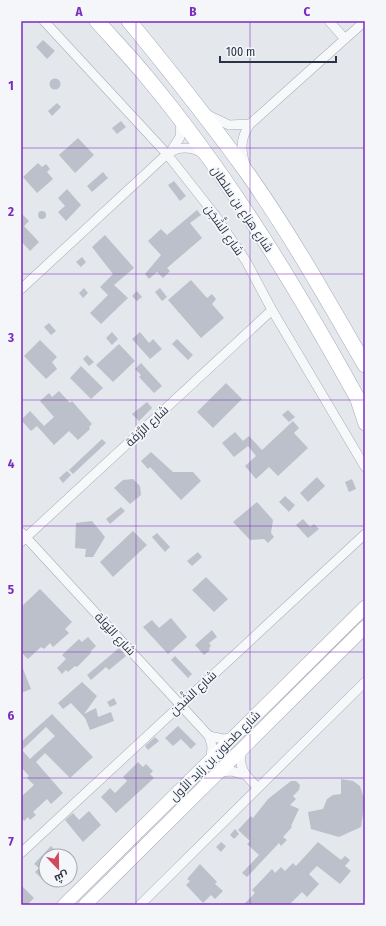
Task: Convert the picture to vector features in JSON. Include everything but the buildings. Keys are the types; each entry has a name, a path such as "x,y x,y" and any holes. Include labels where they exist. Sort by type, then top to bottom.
{"main road":[{"name":"شارع هزاع بن سلطان","path":"98,21 146,76 181,121 255,225 365,412"},
{"name":"شارع هزاع بن سلطان","path":"129,21 200,108 249,175 323,293 365,365"}],"street":[{"name":"شارع الشَّجَن","path":"44,21 169,152 231,237 250,267 272,310 365,467"},
{"path":"329,21 345,38"},
{"path":"249,175 242,146 245,131 250,124 365,21"},
{"path":"200,108 218,122 229,125 250,124"},
{"path":"21,275 24,285 169,152 180,137 181,121"},
{"path":"169,152 184,147 196,149 207,156"},
{"name":"شارع الرَّزفَة","path":"23,537 272,310"},
{"path":"357,397 365,424"},
{"name":"شارع الشَّجَن","path":"21,853 365,534"},
{"name":"شارع اليُولَة","path":"23,537 209,736"},
{"name":"شارع طحنون بن زايد الأول","path":"64,905 365,607"},
{"name":"شارع طحنون بن زايد الأول","path":"85,905 365,627"},
{"path":"140,905 365,682"},
{"path":"211,760 212,750 209,736 223,739 232,738"},
{"path":"242,750 240,763 245,775 258,788"},
{"path":"219,772 232,770 245,775"}]}
